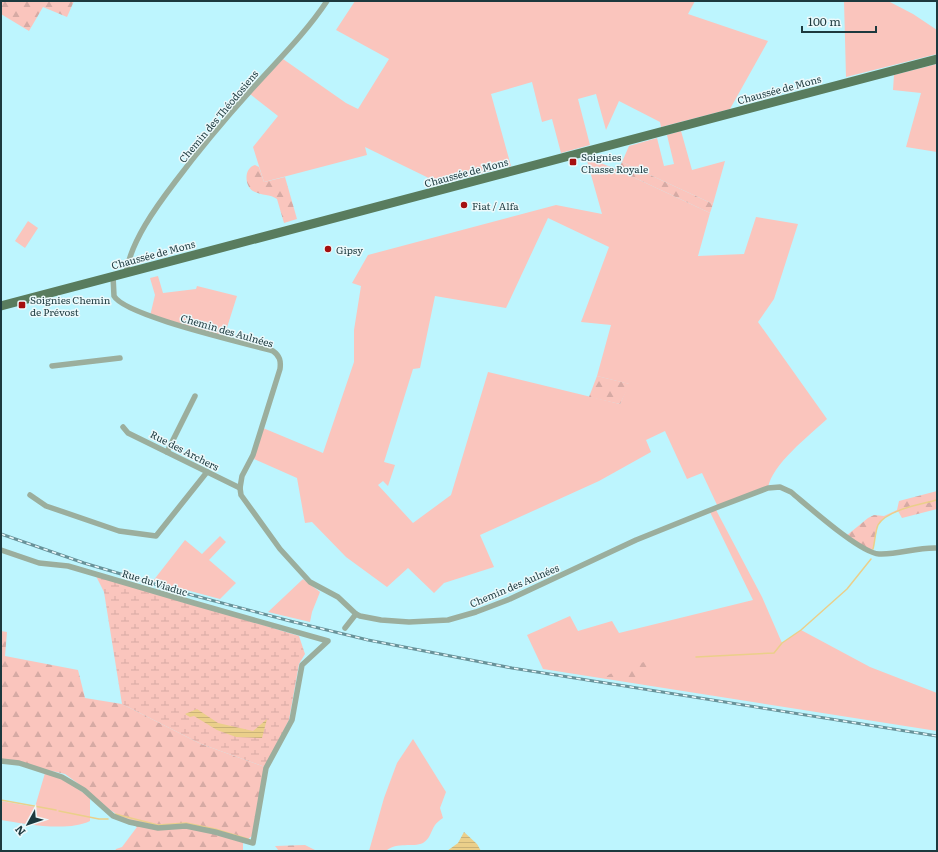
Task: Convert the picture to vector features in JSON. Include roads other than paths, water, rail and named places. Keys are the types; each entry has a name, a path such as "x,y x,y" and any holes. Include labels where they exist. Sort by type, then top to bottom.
{"main road":[{"name":"Chaussée de Mons","path":"1,306 937,59"}],"street":[{"name":"Chemin des Théodosiens","path":"126,273 128,264 139,239 157,206 205,142 295,42 327,1"},
{"name":"Chemin des Aulnées","path":"113,276 114,296 121,303 160,321 273,351 279,357 280,369 252,455 242,476 240,488 244,500 280,549 305,577 313,584 338,597 360,616 381,620 408,622 439,621 461,617 510,599 665,527 743,497 773,488 784,488 791,492 856,544 869,552 880,554 937,548"},
{"path":"52,366 120,358"},
{"path":"167,452 194,396"},
{"name":"Rue des Archers","path":"123,428 128,433 240,488"},
{"path":"30,495 46,506 119,530 156,536 207,472"},
{"name":"Rue du Viaduc","path":"1,550 39,563 68,566 328,641 302,665 292,720 266,768 252,842 186,826 158,828 129,822 113,816 84,790 62,777 19,763 1,761"},
{"path":"346,628 356,614"}],"waterway":[{"path":"873,549 878,525 888,515 905,508 937,500"},
{"path":"696,657 774,653 782,643 801,630 847,589 871,559"},
{"path":"1,800 56,810"},
{"path":"59,811 99,819 108,819"},
{"path":"115,814 158,825 186,823 215,829 248,839"}],"railway":[{"path":"1,534 84,563 188,594 368,640 512,668 937,736"}],"place":[{"name":"Soignies Chasse Royale","path":"573,162"},
{"name":"Fiat / Alfa","path":"464,205"},
{"name":"Gipsy","path":"328,249"},
{"name":"Soignies Chemin de Prévost","path":"22,305"}]}
